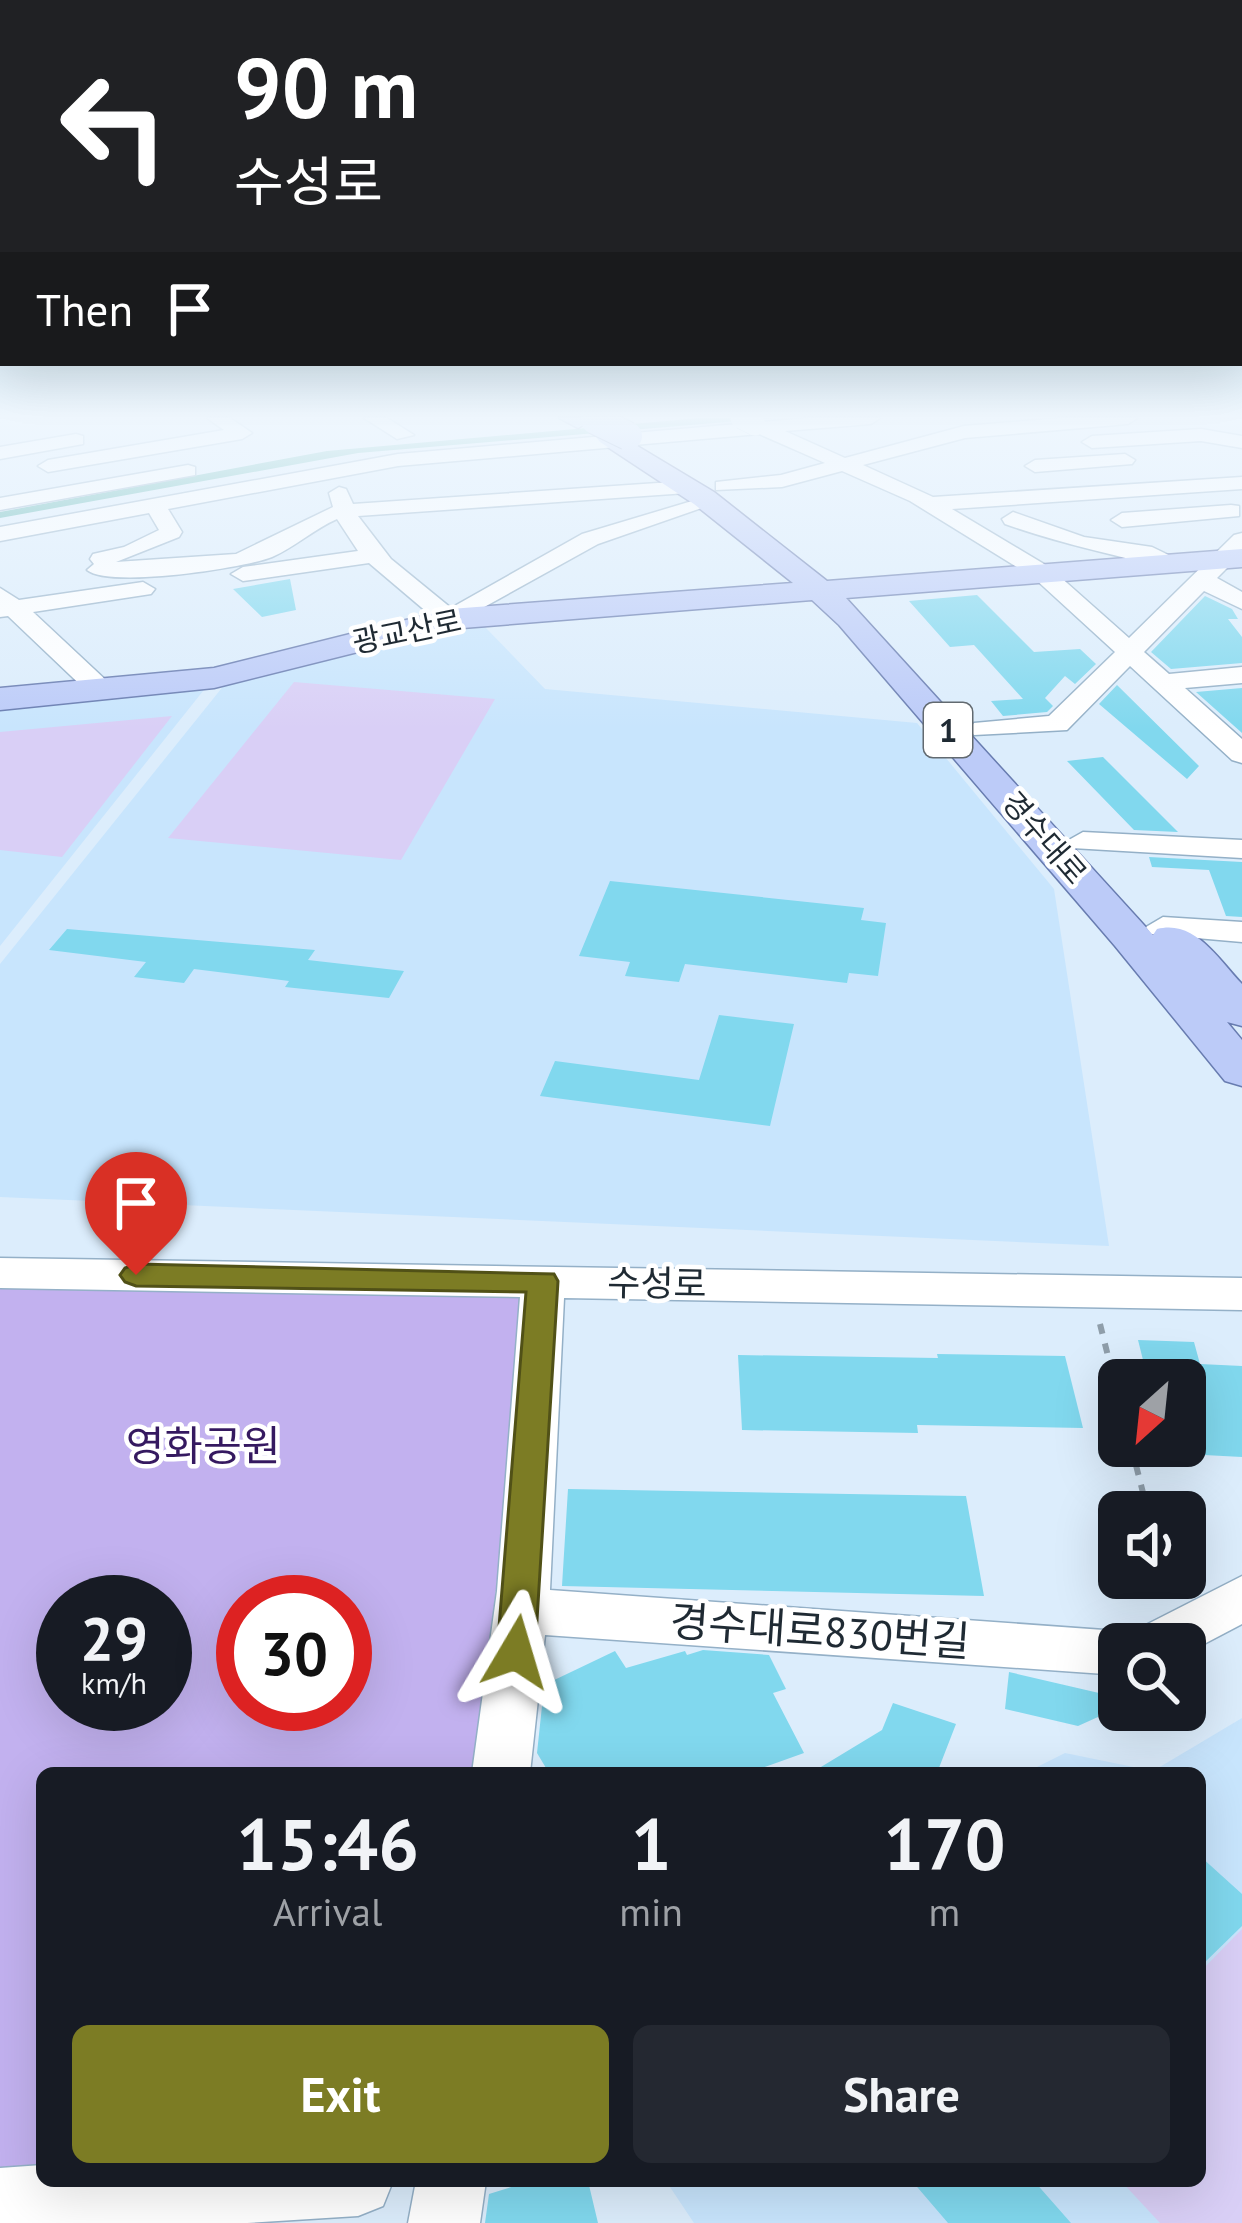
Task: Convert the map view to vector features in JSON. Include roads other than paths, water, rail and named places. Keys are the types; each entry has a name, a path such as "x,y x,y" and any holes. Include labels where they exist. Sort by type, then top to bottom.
{"main road":[{"name":"경수대로","path":"740,522 850,618 1242,1071"},
{"name":"경수대로","path":"755,522 860,585 1082,841 1242,1012"},
{"name":"광교산로","path":"0,699 214,678 450,619 1227,559"}],"street":[{"path":"0,534 63,522"},
{"path":"99,570 101,558 131,552 170,532 164,522"},
{"path":"3,602 84,582 99,570 242,560 280,544 308,522"},
{"path":"353,522 374,555 450,619 632,522"},
{"path":"962,522 1041,572 1129,652 1228,728 1242,754"},
{"path":"968,525 992,522"},
{"path":"1021,522 1080,543 1144,552 1173,563"},
{"path":"3,602 374,555"},
{"path":"984,729 1057,724 1227,559 1242,602"},
{"path":"3,602 100,689"},
{"path":"1165,682 1242,675"},
{"path":"1082,841 1242,849"},
{"path":"1163,927 1242,932"},
{"name":"수성로","path":"0,1273 1242,1294"},
{"path":"502,1767 520,1611 543,1281"},
{"path":"1194,1623 1242,1598"},
{"name":"경수대로830번길","path":"520,1611 1098,1651"},
{"path":"0,2203 260,2187"},
{"path":"444,2223 450,2187"}],"park label":[{"name":"영화공원","path":"203,1446"}]}
